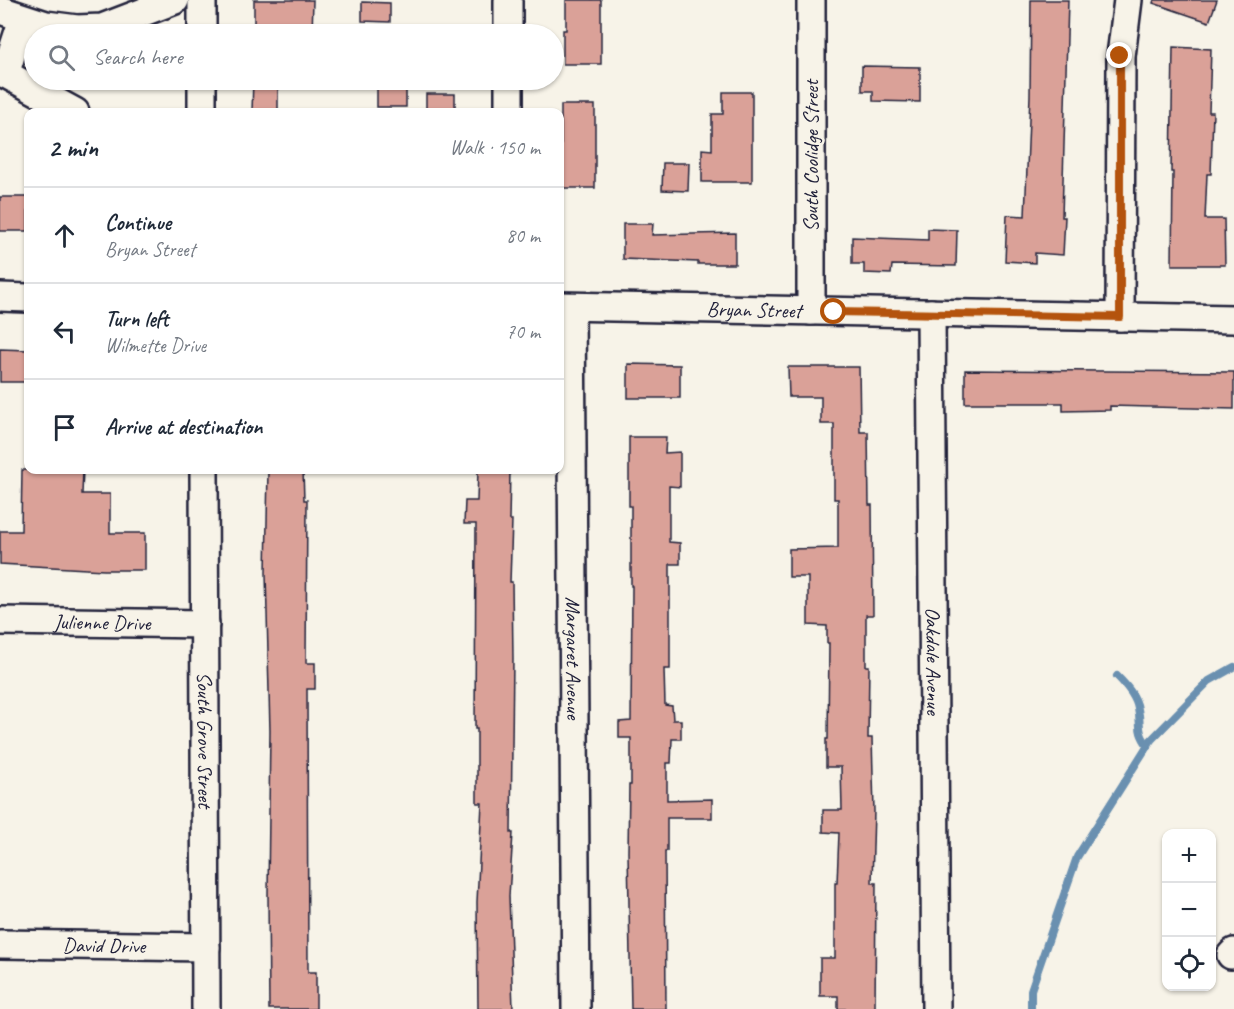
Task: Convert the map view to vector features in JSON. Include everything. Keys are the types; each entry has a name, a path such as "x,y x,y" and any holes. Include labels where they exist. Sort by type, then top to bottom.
{"street":[{"path":"113,24 176,0"},
{"path":"202,0 202,24"},
{"path":"508,0 508,24"},
{"name":"South Coolidge Street","path":"811,0 811,311"},
{"path":"1120,317 1120,56 1128,0"},
{"path":"24,84 2,72 11,14 43,24"},
{"path":"35,90 68,108"},
{"path":"202,90 202,108"},
{"path":"509,90 509,108"},
{"path":"0,297 24,298"},
{"name":"Bryan Street","path":"565,306 1234,320"},
{"name":"Margaret Avenue","path":"565,306 576,1009"},
{"name":"Oakdale Avenue","path":"931,313 936,1009"},
{"name":"South Grove Street","path":"204,474 206,1009"},
{"name":"Julienne Drive","path":"0,621 205,624"},
{"name":"David Drive","path":"0,944 206,947"}],"building":[{"path":"254,0 313,0 312,24 254,24"},
{"path":"566,0 601,0 601,64 564,64 564,30 566,30"},
{"path":"1031,0 1068,0 1063,255 1035,253 1035,263 1005,261 1007,215 1025,216"},
{"path":"1154,0 1217,0 1209,22 1153,3"},
{"path":"362,2 390,3 390,22 362,21"},
{"path":"1173,47 1211,49 1209,112 1213,112 1211,174 1207,174 1205,219 1224,219 1225,265 1172,265"},
{"path":"862,66 920,67 920,102 873,101 873,91 862,91"},
{"path":"253,90 278,90 278,108 252,108"},
{"path":"377,90 406,90 406,107 377,107"},
{"path":"723,92 752,92 752,182 702,182 702,149 712,150 712,114 723,114"},
{"path":"426,94 455,94 455,108 426,108"},
{"path":"561,105 595,105 595,188 564,188 564,108 561,108"},
{"path":"663,163 689,163 688,191 662,190"},
{"path":"0,197 24,197 24,231 0,231"},
{"path":"623,224 653,224 652,235 735,233 735,264 623,259"},
{"path":"928,229 957,230 956,266 892,265 891,274 864,273 864,264 852,264 852,237 928,240"},
{"path":"0,349 24,350 24,382 0,382"},
{"path":"628,364 680,365 680,398 628,398"},
{"path":"788,367 859,367 860,432 868,432 869,505 872,505 873,615 866,615 866,666 869,666 868,738 872,738 874,811 872,883 876,883 875,1009 838,1009 838,996 820,996 820,958 835,958 835,883 837,883 839,833 823,832 823,810 842,810 841,767 826,767 829,643 827,643 827,626 808,625 808,577 789,577 789,549 838,548 838,499 834,499 834,424 821,424 821,397 789,397"},
{"path":"965,370 1234,372 1234,409 1110,406 1110,410 1063,411 1063,403 965,403"},
{"path":"629,437 666,437 665,453 680,452 680,487 669,486 669,542 680,543 680,564 670,564 670,669 664,669 665,705 672,706 673,720 681,720 681,739 672,739 671,763 667,763 667,800 712,799 712,818 667,818 667,851 665,851 666,1009 631,1009 628,852 631,738 619,738 619,722 631,721 632,586"},
{"path":"22,470 24,474 83,474 82,494 110,494 110,533 145,533 145,570 0,564 0,531 21,531"},
{"path":"268,474 303,474 304,500 307,500 306,663 315,663 315,689 307,689 308,972 316,972 316,1009 269,1009 270,731 266,573"},
{"path":"478,474 510,474 513,658 511,833 513,833 509,896 513,1009 478,1009 477,902 482,803 477,803 477,729 475,729 476,524 464,524 465,501 477,501"}],"waterway":[{"path":"1031,1009 1031,990 1077,857 1151,740 1209,681 1234,667"},
{"path":"1117,676 1137,704 1141,732 1148,746"}],"route":[{"path":"834,312 1120,317 1120,56"}]}
